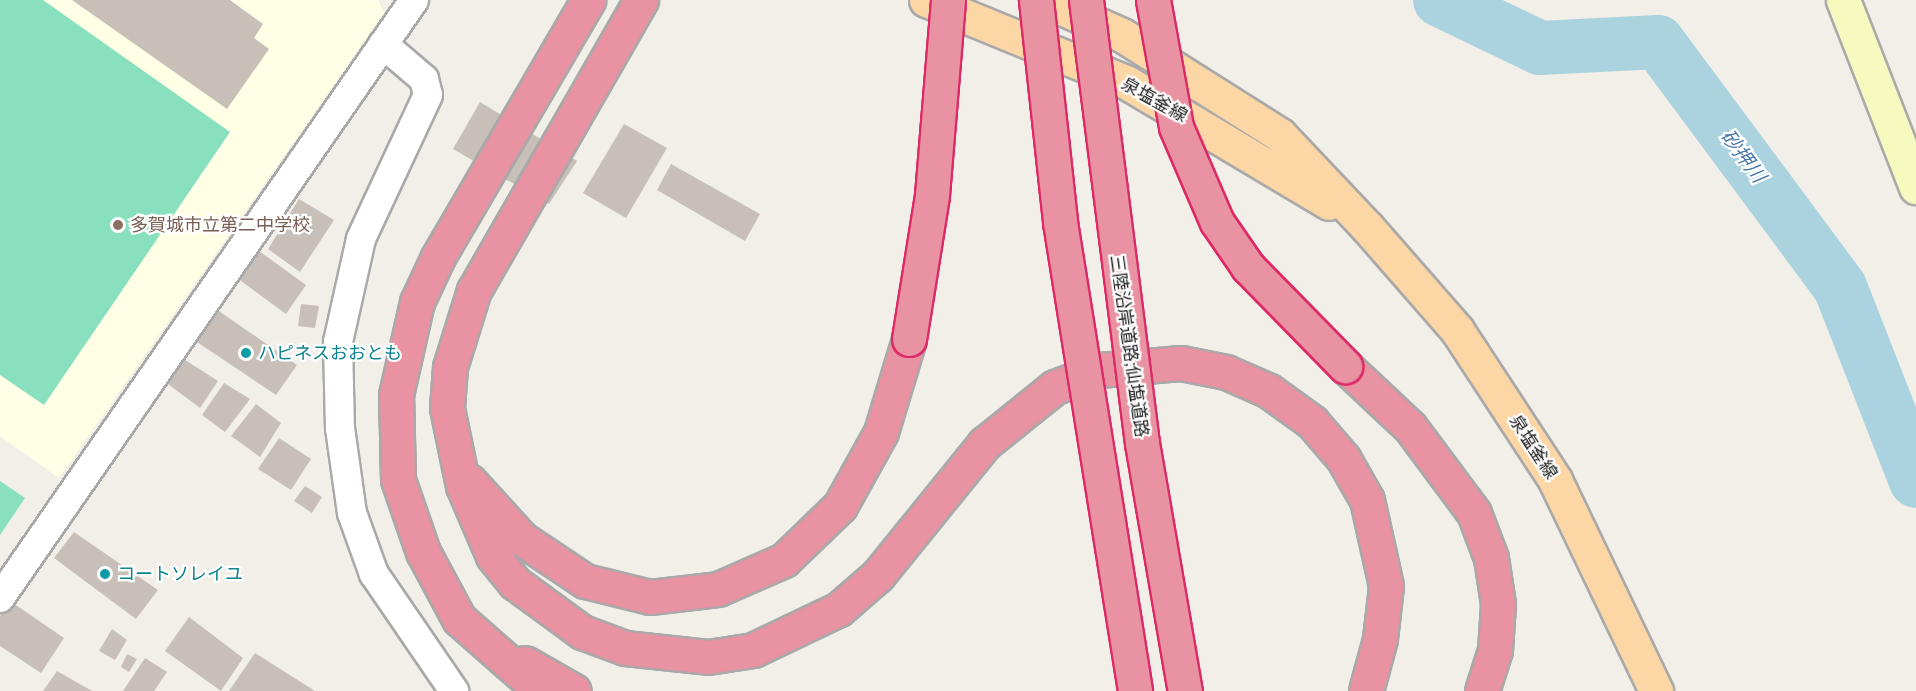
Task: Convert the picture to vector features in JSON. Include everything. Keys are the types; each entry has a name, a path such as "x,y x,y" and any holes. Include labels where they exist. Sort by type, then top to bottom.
{"highway":[{"path":"541,691 459,619 423,552 398,480 393,441 397,385 417,302 438,257 588,0"},
{"path":"641,0 474,290 450,367 447,408 454,453 474,519 493,556 547,610 582,632 625,648 708,657 753,650 839,609 878,575 984,444 1055,387 1109,368 1181,363 1226,372 1269,391 1312,422 1343,458 1367,500 1386,586 1380,639 1366,691"},
{"path":"454,453 470,483 500,518 585,581 650,597 718,590 784,560 840,506 880,432 909,339 932,195 948,0"},
{"path":"1036,0 1062,233 1135,691"},
{"name":"三陸沿岸道路;仙塩道路","path":"1086,0 1142,443 1185,691"},
{"path":"1154,0 1176,127 1212,212 1248,267 1345,366 1410,427 1474,513 1491,558 1498,604 1495,650 1482,691"},
{"path":"423,552 468,615 489,635 574,691"}],"main road":[{"name":"泉塩釜線","path":"926,0 1126,82 1368,228"},
{"name":"泉塩釜線","path":"1044,0 1122,35 1280,135 1368,228 1457,330 1555,480 1656,691"}],"street":[{"path":"0,598 414,0"},
{"path":"1843,0 1916,187"},
{"path":"383,44 424,79 428,95 362,239 338,342 340,428 352,513 374,574 454,691"}],"shaded area":[{"name":"多賀城市立第二中学校","path":"0,0 378,0 384,13 59,478 0,436"}],"green space":[{"path":"0,0 43,0 230,132 44,405 0,375"},
{"path":"0,481 25,498 0,535"}],"building":[{"path":"72,0 230,0 263,24 254,38 269,49 227,109"},
{"path":"480,102 577,161 549,204 453,149"},
{"path":"624,124 667,148 626,218 583,193"},
{"path":"671,164 760,214 745,241 657,190"},
{"path":"299,199 334,220 300,272 268,249"},
{"path":"255,248 306,285 286,314 237,278"},
{"path":"301,304 319,306 315,328 298,326"},
{"name":"ハピネスおおとも","path":"216,309 297,365 276,395 194,340"},
{"path":"182,358 218,381 200,408 164,381"},
{"path":"224,383 250,399 225,432 202,415"},
{"path":"256,404 281,423 260,457 231,436"},
{"path":"279,438 311,459 291,490 258,469"},
{"path":"305,486 322,497 312,513 294,501"},
{"name":"コートソレイユ","path":"74,532 158,590 136,619 54,558"},
{"path":"10,601 64,638 41,673 0,646 0,616"},
{"path":"189,617 243,658 221,691 165,651"},
{"path":"112,629 127,640 115,660 99,651"},
{"path":"255,653 315,691 229,691"},
{"path":"127,654 137,659 129,672 121,667"},
{"path":"145,658 167,672 154,691 123,691"},
{"path":"57,671 92,691 43,691"}],"waterway":[{"name":"砂押川","path":"1440,0 1540,48 1658,42"},
{"name":"砂押川","path":"1658,42 1840,287 1916,481"}],"place":[{"name":"多賀城市立第二中学校","path":"118,225"},
{"name":"ハピネスおおとも","path":"246,353"},
{"name":"コートソレイユ","path":"105,574"}]}
